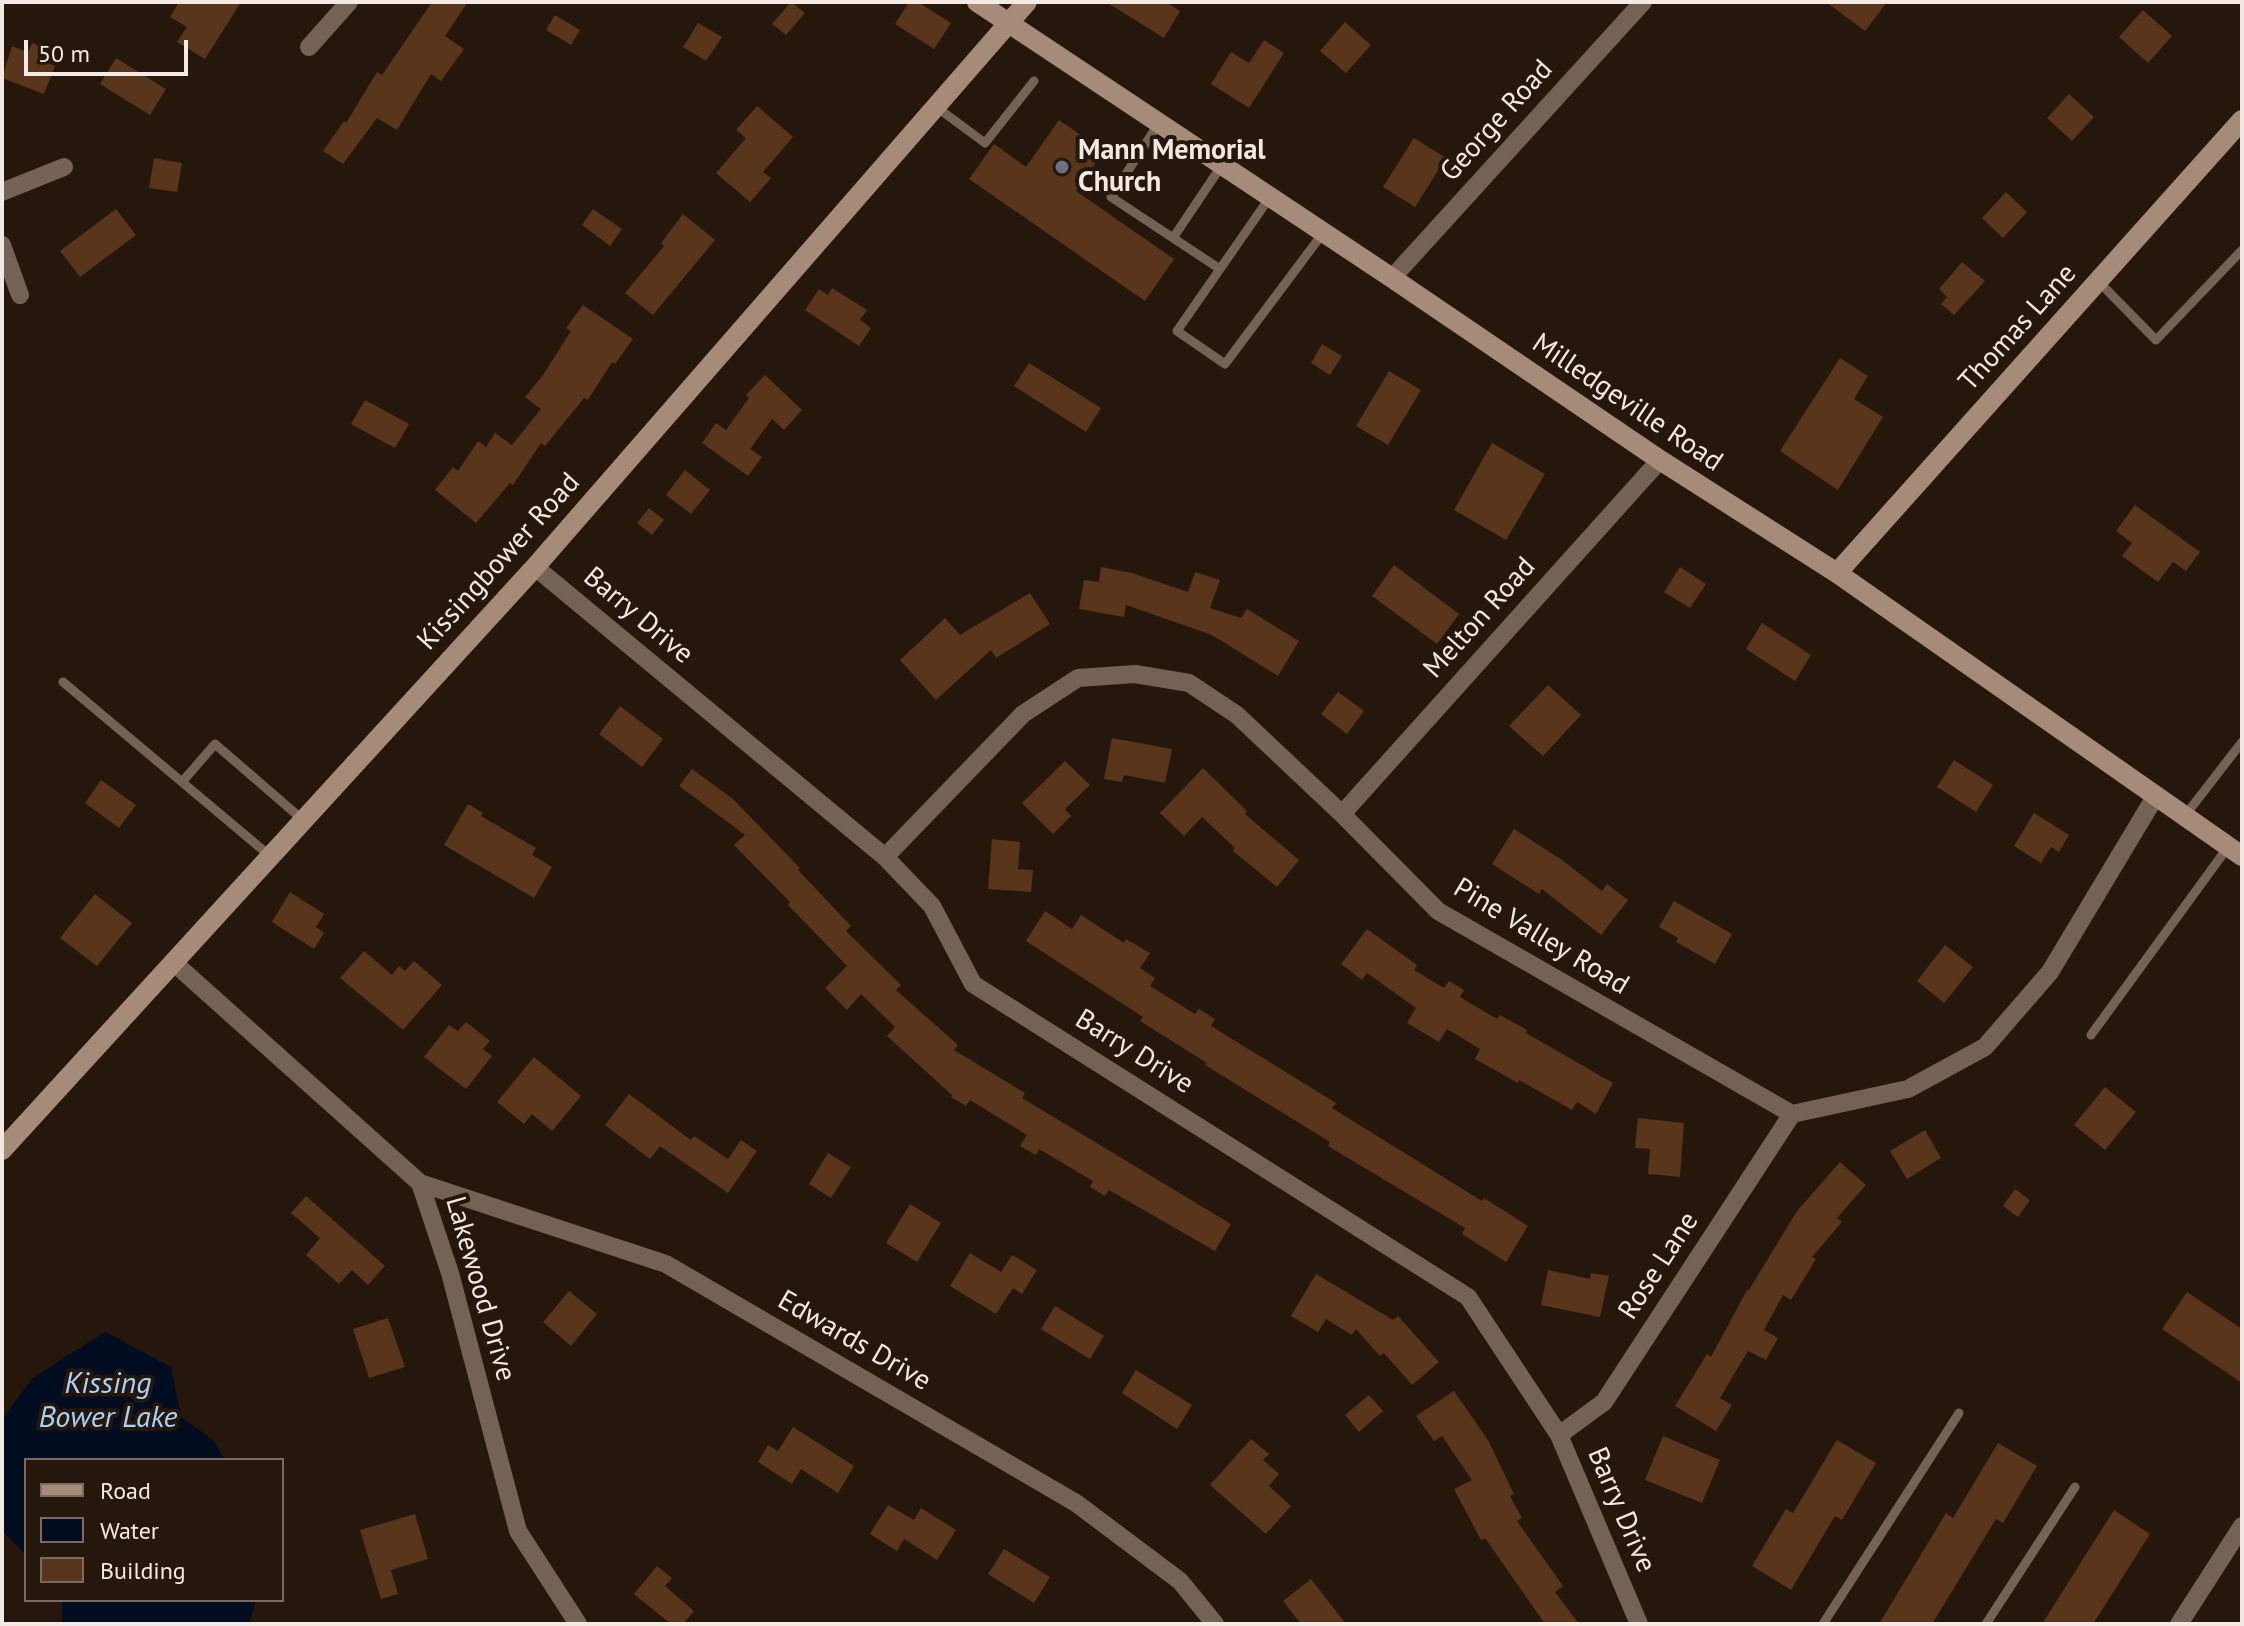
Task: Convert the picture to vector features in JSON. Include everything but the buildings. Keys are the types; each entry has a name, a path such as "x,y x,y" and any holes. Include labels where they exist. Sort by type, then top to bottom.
{"street":[{"path":"309,47 349,2"},
{"name":"Milledgeville Road","path":"977,2 1660,460 1837,573 2235,851"},
{"name":"Kissingbower Road","path":"2,1150 535,567 1027,2"},
{"name":"George Road","path":"1392,278 1643,2"},
{"name":"Thomas Lane","path":"1837,573 2241,124"},
{"path":"2,192 64,167"},
{"path":"2,245 20,295"},
{"name":"Melton Road","path":"1342,814 1660,460"},
{"name":"Barry Drive","path":"535,567 885,857 932,906 973,984 1468,1297 1559,1435 1639,1624"},
{"name":"Pine Valley Road","path":"885,857 1023,714 1078,678 1135,674 1189,683 1237,715 1342,814 1438,911 1792,1114"},
{"path":"1792,1114 1908,1089 1985,1047 2050,972 2155,797"},
{"name":"Lakewood Drive","path":"173,962 420,1183 450,1273 518,1531 578,1624"},
{"name":"Rose Lane","path":"1559,1435 1604,1402 1792,1114"},
{"name":"Edwards Drive","path":"420,1183 666,1264 1076,1503 1180,1581 1215,1624"},
{"path":"2179,1624 2242,1526"}],"lane":[{"path":"935,106 985,143 1034,81"},
{"path":"1159,123 1111,197 1220,269"},
{"path":"1173,238 1222,165"},
{"path":"1270,197 1177,331 1225,364 1323,233"},
{"path":"2098,281 2156,340 2242,250"},
{"path":"63,682 270,856"},
{"path":"2184,817 2242,742"},
{"path":"182,782 215,744 303,820"},
{"path":"2091,1035 2235,851"},
{"path":"1823,1624 1959,1413"},
{"path":"1986,1624 2075,1487"}],"water":[{"name":"Kissing Bower Lake","path":"105,1332 171,1367 181,1417 213,1440 224,1458 24,1458 24,1553 2,1531 2,1419 33,1378"},
{"path":"62,1602 255,1602 249,1624 62,1624"}],"place":[{"name":"Mann Memorial Church","path":"1062,167"}]}
